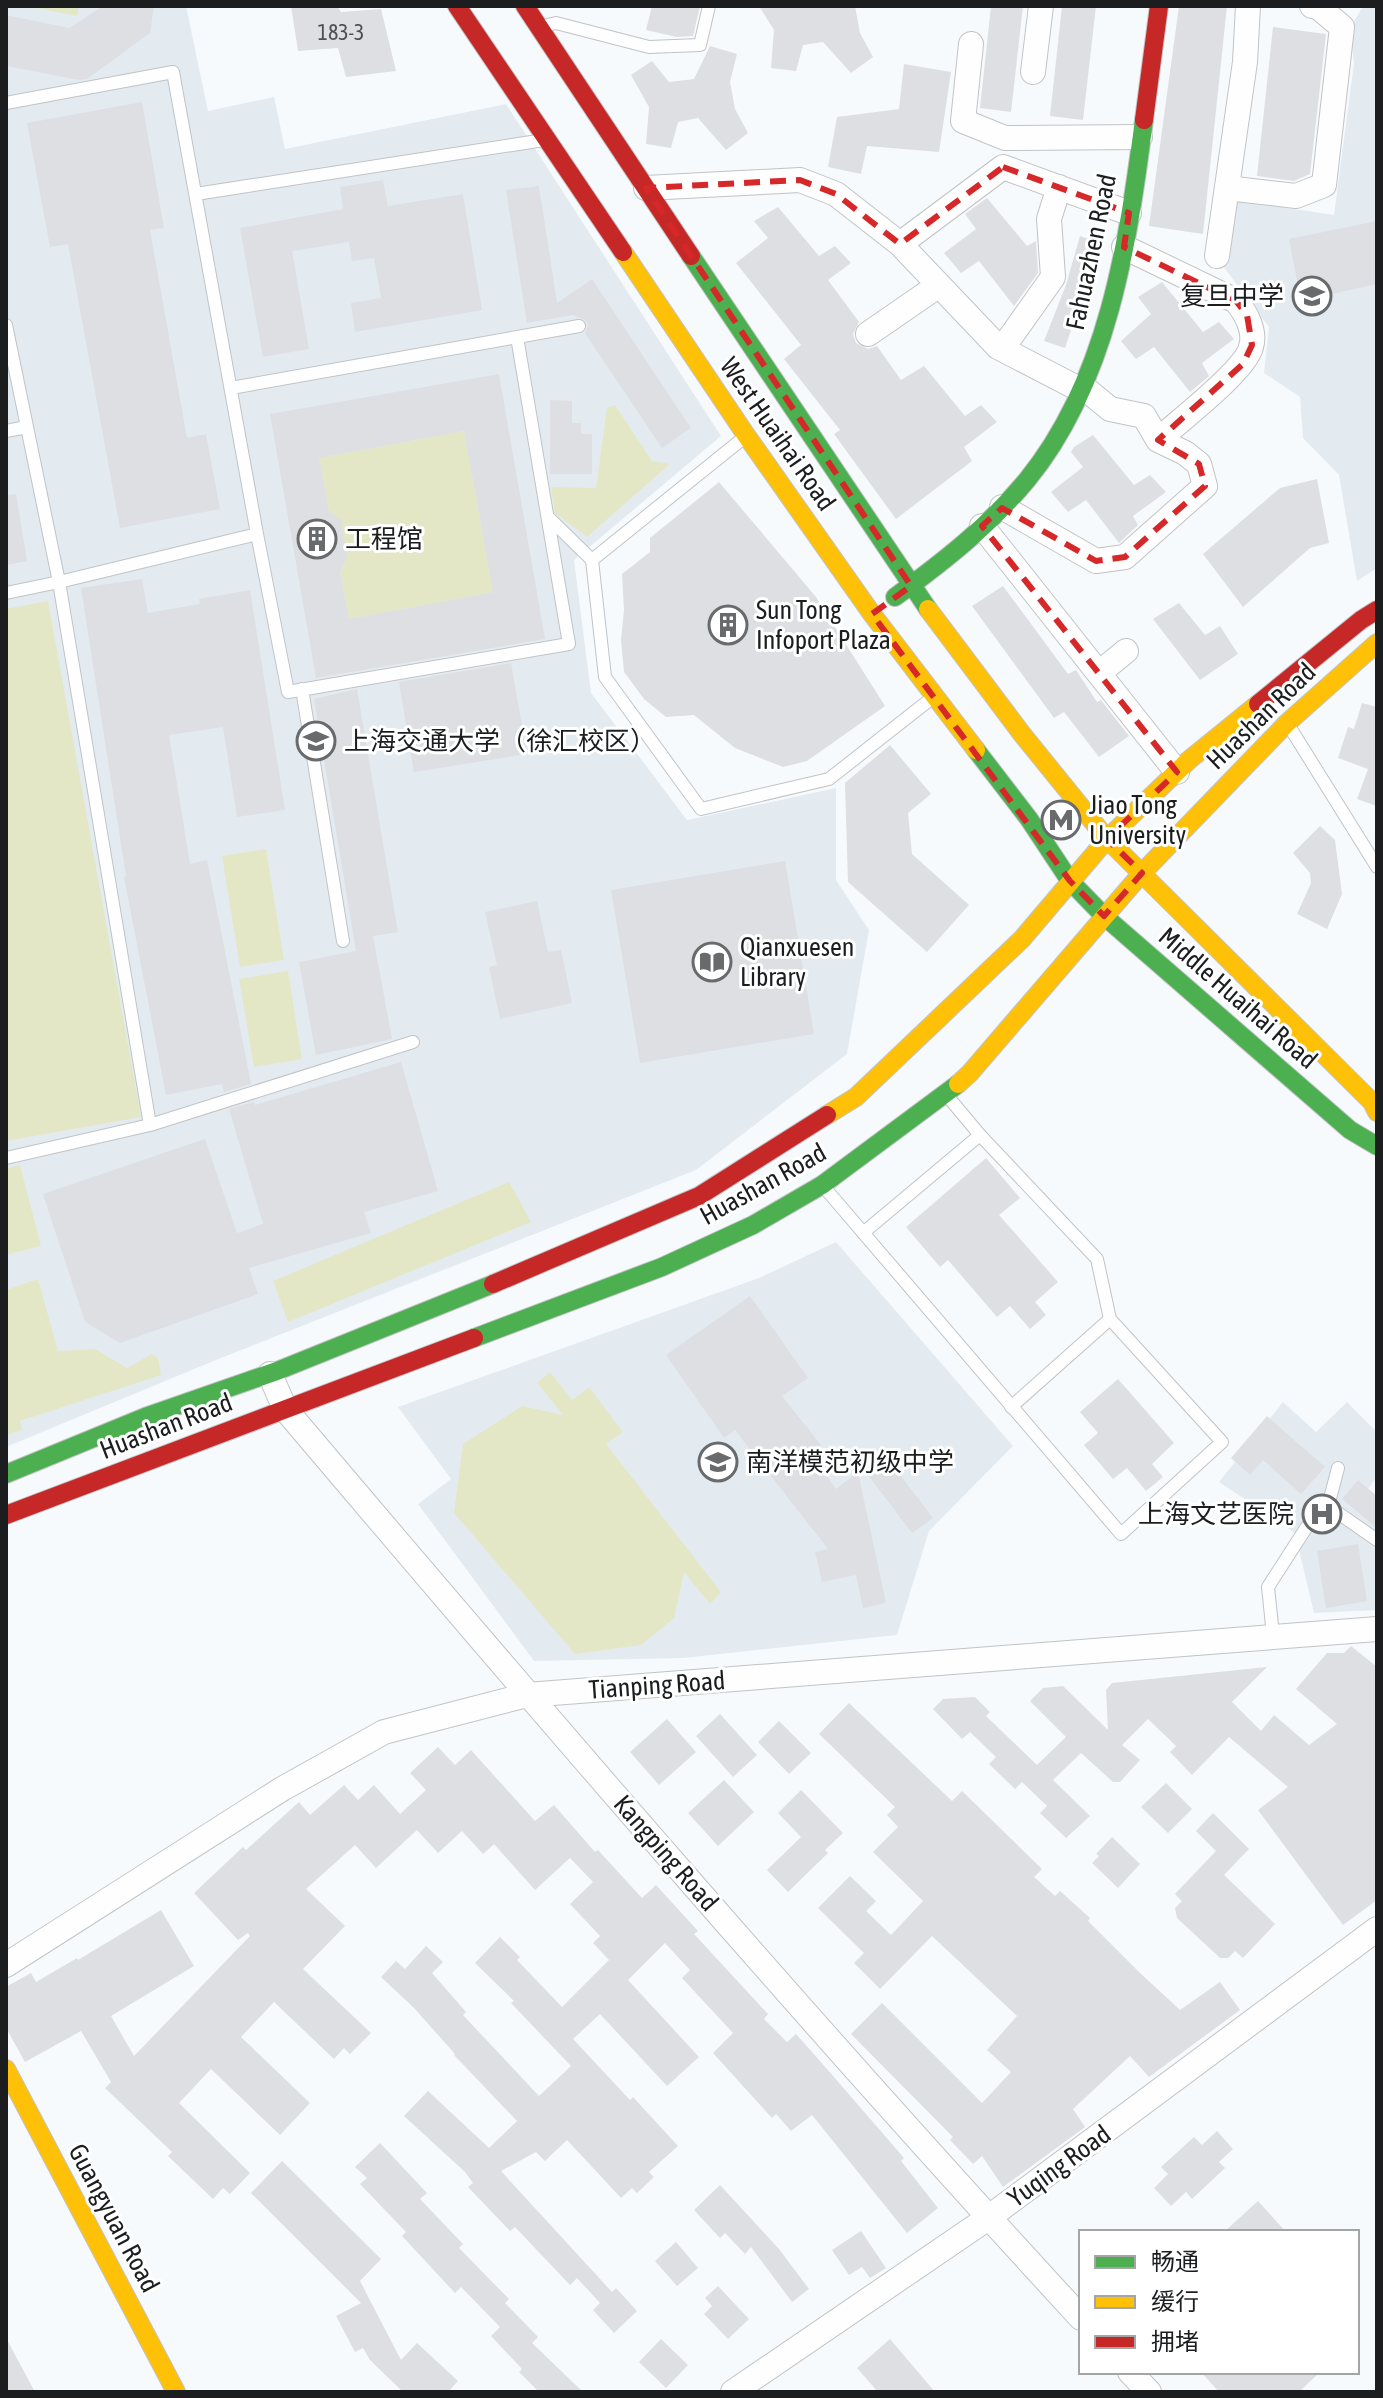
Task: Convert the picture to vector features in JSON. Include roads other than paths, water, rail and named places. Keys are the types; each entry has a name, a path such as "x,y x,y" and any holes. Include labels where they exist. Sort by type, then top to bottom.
{"main road":[{"name":"West Huaihai Road","path":"457,6 491,43 547,140 746,435 872,614 1029,819 1070,881"},
{"name":"Fahuazhen Road","path":"872,614 931,572 1002,507 1060,432 1082,388 1107,318 1124,247 1159,6"},
{"name":"West Huaihai Road","path":"529,15 911,586 1022,734 1107,839"},
{"name":"Huashan Road","path":"6,1474 145,1417 270,1374 441,1306 699,1196 856,1097 1022,939 1107,839 1177,772 1377,610"},
{"name":"Huashan Road","path":"6,1515 662,1267 753,1225 822,1185 970,1073 1142,873 1287,723 1377,643"},
{"name":"Middle Huaihai Road","path":"1107,839 1372,1102 1377,1112"},
{"name":"Middle Huaihai Road","path":"1070,881 1104,916 1350,1130 1377,1146"},
{"name":"Guangyuan Road","path":"6,2069 176,2392"}],"street":[{"path":"1033,72 1041,6"},
{"path":"1217,256 1245,62 1248,6"},
{"path":"1227,188 1296,196 1324,185 1342,27 1318,7 1312,6"},
{"path":"971,44 963,121 1005,138 1140,137"},
{"path":"900,244 1003,167 1129,213"},
{"path":"646,188 800,180 836,194 900,244 1002,349 1082,388 1110,409 1144,416 1158,440 1185,453 1199,464 1205,486 1125,557 1096,561 1002,507"},
{"path":"1002,349 1053,277 1049,219 1059,187"},
{"path":"1124,247 1236,301 1247,315 1252,345 1243,364 1158,440"},
{"path":"868,334 939,285"},
{"path":"982,526 1177,772"},
{"path":"1099,673 1126,651"},
{"name":"Kangping Road","path":"270,1374 285,1409 527,1695 988,2218 1079,2316"},
{"name":"Tianping Road","path":"6,1965 282,1789 384,1732 527,1695 1377,1629"},
{"name":"Yuqing Road","path":"733,2392 988,2218 1377,1929"},
{"path":"1132,2374 1149,2392"}],"lane":[{"path":"529,15 649,47 700,45 709,6"},
{"path":"6,103 173,72 288,692 569,644 517,337"},
{"path":"196,194 547,140"},
{"path":"6,325 59,582 150,1125"},
{"path":"231,388 579,326"},
{"path":"6,431 27,427"},
{"path":"592,560 746,435"},
{"path":"548,517 592,560 605,677 701,809 829,779 935,696"},
{"path":"6,593 257,534"},
{"path":"302,689 343,941"},
{"path":"1287,723 1377,867"},
{"path":"6,1158 150,1125 413,1042"},
{"path":"822,1185 1121,1534 1222,1442 1110,1319 1097,1259 980,1135 946,1094"},
{"path":"863,1233 980,1135"},
{"path":"1011,1407 1110,1319"},
{"path":"1273,1635 1268,1587 1306,1528 1328,1506 1338,1468"},
{"path":"1328,1506 1377,1540"}],"place":[{"name":"复旦中学","path":"1312,296"},
{"name":"工程馆","path":"317,539"},
{"name":"Sun Tong Infoport Plaza","path":"728,625"},
{"name":"上海交通大学（徐汇校区）","path":"316,741"},
{"name":"Jiao Tong University","path":"1061,820"},
{"name":"Qianxuesen Library","path":"712,962"},
{"name":"南洋模范初级中学","path":"718,1462"},
{"name":"上海文艺医院","path":"1322,1514"}]}
